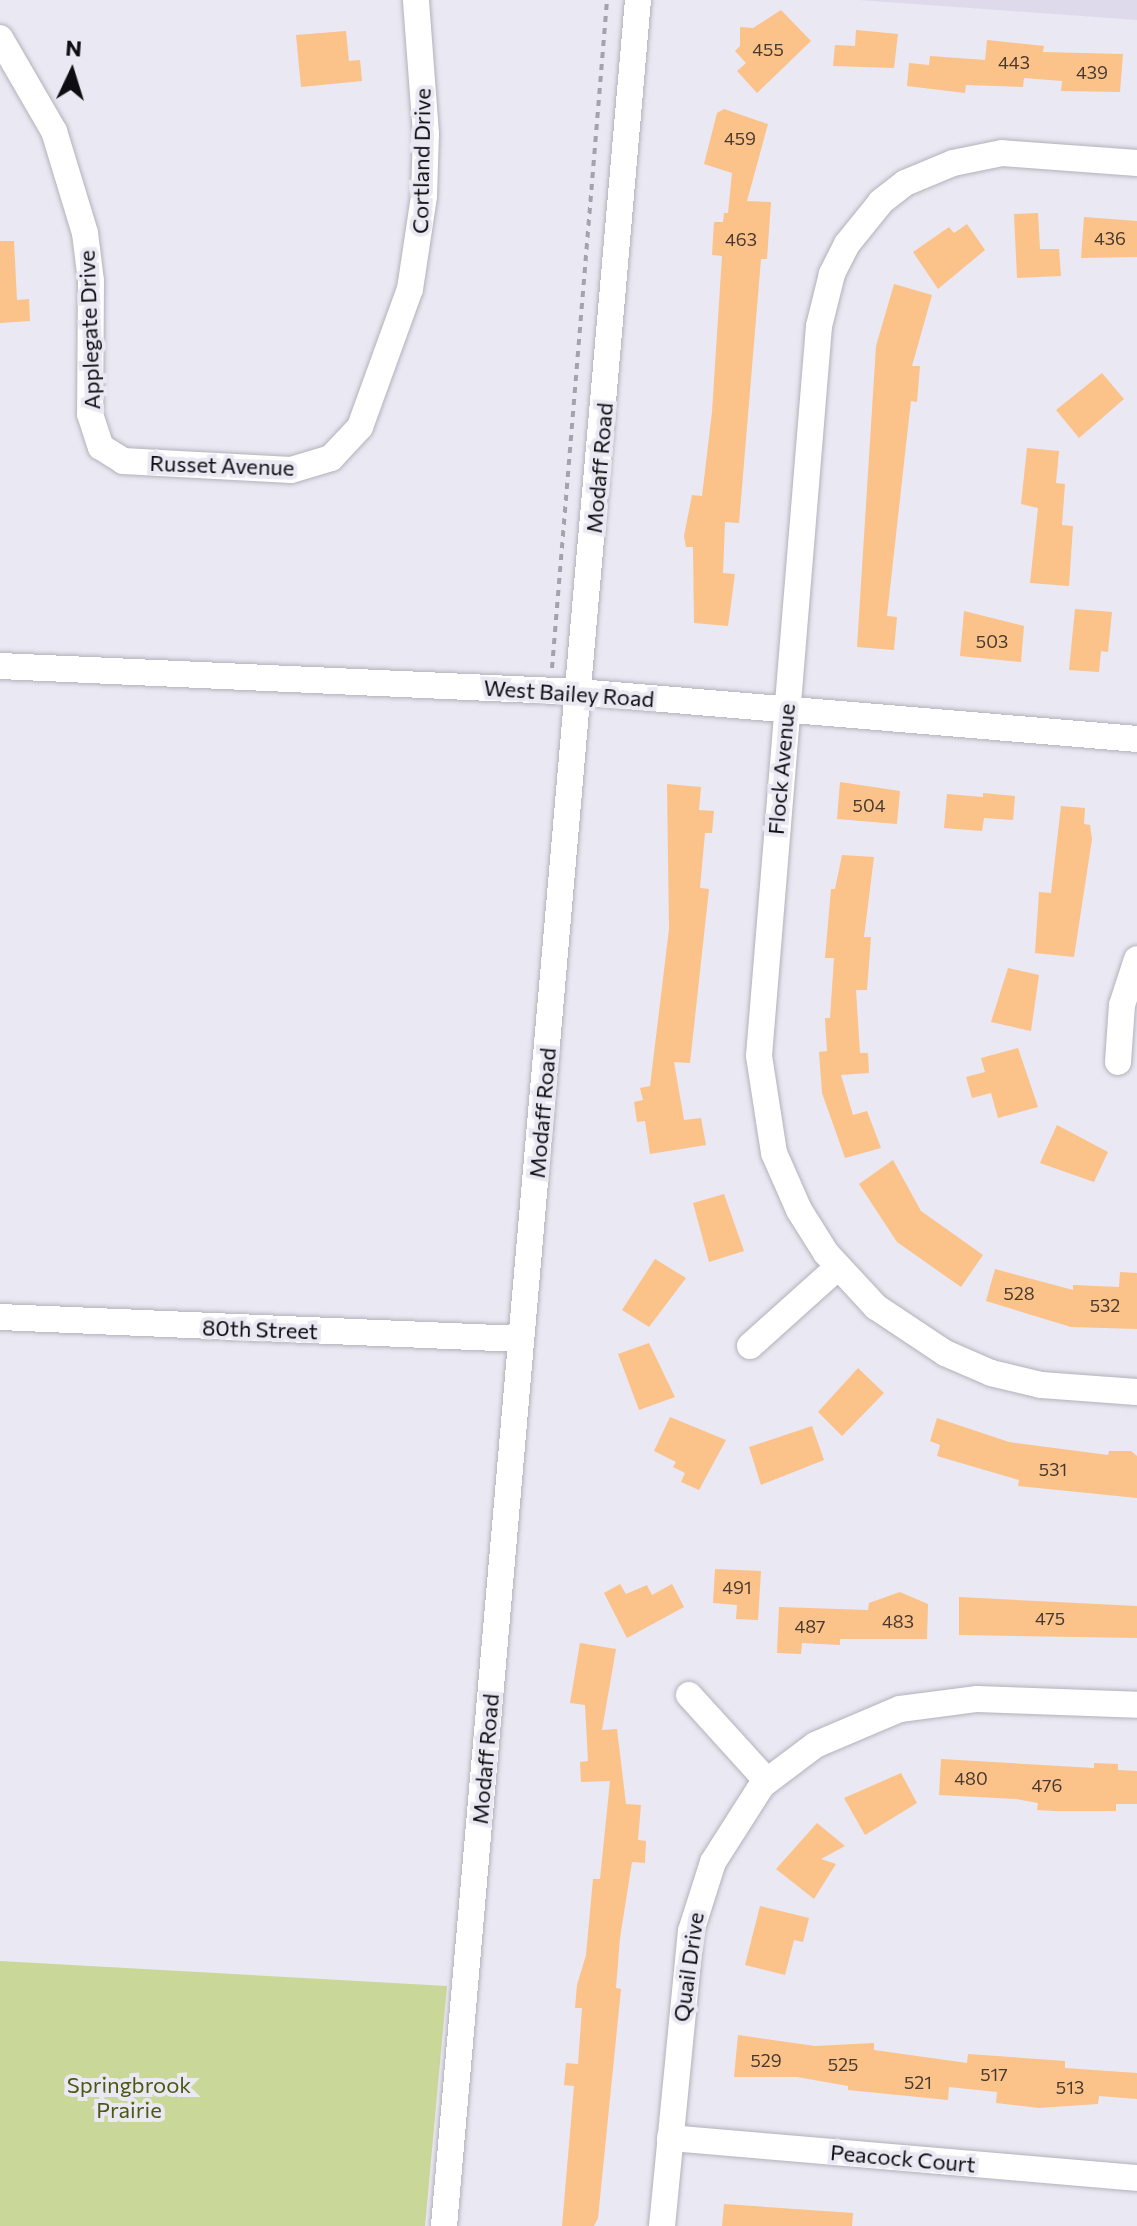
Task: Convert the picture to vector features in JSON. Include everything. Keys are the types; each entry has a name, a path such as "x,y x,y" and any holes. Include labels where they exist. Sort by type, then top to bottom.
{"street":[{"name":"Cortland Drive","path":"342,449 369,412 418,252 426,134 416,0"},
{"name":"Modaff Road","path":"444,2226 638,0"},
{"name":"Applegate Drive","path":"0,38 54,131 85,233 92,293 90,414 101,447"},
{"name":"Flock Avenue","path":"1137,163 1002,153 953,163 905,183 847,244 832,274 819,326 762,1000 763,1105 774,1153 799,1210 838,1267 876,1307 945,1353 1041,1385 1137,1392"},
{"name":"Russet Avenue","path":"101,447 123,461 291,470 319,464 342,449"},
{"name":"West Bailey Road","path":"0,666 550,690 1137,739"},
{"path":"1118,1062 1122,1005 1137,959"},
{"path":"750,1346 838,1267"},
{"name":"80th Street","path":"0,1317 521,1339"},
{"path":"689,1695 767,1781"},
{"name":"Quail Drive","path":"662,2226 685,1963 698,1902 743,1808 767,1781 815,1745 900,1709 977,1699 1137,1705"},
{"name":"Peacock Court","path":"670,2138 1137,2178"}],"path":[{"path":"550,690 607,0"}],"shaded area":[{"path":"859,0 1137,0 1137,20"}],"green space":[{"name":"Springbrook Prairie","path":"0,1961 447,1986 425,2226 0,2226"}],"building":[{"path":"781,10 811,41 757,93 737,71 746,63 735,51 740,46 740,27 753,28"},
{"path":"856,30 898,34 894,68 833,66 835,45 855,46"},
{"path":"346,31 349,61 360,60 362,81 301,87 296,35"},
{"path":"987,40 1044,46 1043,52 1123,54 1120,92 1061,91 1062,81 1024,78 1023,87 966,85 965,93 907,86 909,63 929,65 930,56 985,60"},
{"path":"724,109 768,124 747,201 771,202 767,259 761,259 739,523 725,522 723,573 735,574 728,626 694,623 693,547 686,547 684,536 692,495 702,496 712,412 722,256 712,255 714,222 723,222 724,213 728,213 732,173 704,164 717,113"},
{"path":"1038,213 1040,249 1059,249 1061,276 1017,278 1014,214"},
{"path":"1084,217 1137,221 1137,257 1081,258"},
{"path":"967,224 985,250 938,289 913,252 949,227 954,233"},
{"path":"0,241 14,241 17,300 29,299 30,321 0,323"},
{"path":"894,284 932,295 912,366 920,366 917,402 911,401 887,616 897,617 894,650 857,647 876,346"},
{"path":"1102,373 1124,399 1079,438 1056,410"},
{"path":"1027,448 1059,451 1056,483 1065,484 1062,525 1073,526 1069,586 1030,583 1038,508 1021,504"},
{"path":"1075,609 1112,612 1108,652 1101,651 1099,672 1069,670"},
{"path":"964,611 1024,626 1021,662 960,656"},
{"path":"840,782 900,791 897,824 837,819"},
{"path":"667,784 701,787 699,810 714,811 712,833 705,833 700,888 709,889 690,1063 674,1062 684,1120 701,1118 706,1145 650,1154 645,1121 637,1122 634,1102 643,1100 640,1088 650,1086 669,929"},
{"path":"983,793 1015,796 1013,820 984,818 982,831 944,828 947,794 983,797"},
{"path":"1061,806 1085,808 1084,824 1090,825 1092,839 1074,957 1035,953 1039,892 1051,893"},
{"path":"842,855 874,857 864,937 871,937 867,990 856,990 860,1053 868,1053 869,1073 841,1075 853,1115 867,1111 881,1148 845,1158 822,1093 819,1052 827,1051 825,1018 830,1018 834,958 825,958 831,889 835,889"},
{"path":"1008,968 1039,975 1031,1031 991,1022"},
{"path":"1018,1048 1038,1107 998,1118 991,1093 972,1098 966,1077 985,1072 981,1058"},
{"path":"1057,1125 1108,1152 1094,1182 1040,1163"},
{"path":"893,1160 921,1211 983,1255 961,1287 897,1242 859,1184"},
{"path":"724,1194 744,1251 709,1262 693,1203"},
{"path":"655,1259 686,1278 649,1327 622,1310"},
{"path":"995,1269 1073,1290 1073,1285 1119,1287 1120,1272 1137,1273 1137,1329 1071,1327 986,1301"},
{"path":"649,1343 675,1397 639,1410 618,1354"},
{"path":"858,1368 884,1393 842,1436 818,1412"},
{"path":"670,1417 726,1440 699,1490 681,1482 685,1473 673,1467 676,1462 654,1451"},
{"path":"937,1418 1009,1442 1108,1455 1109,1451 1131,1451 1137,1456 1137,1498 1018,1486 1019,1480 937,1456 940,1445 930,1441"},
{"path":"812,1426 824,1460 761,1485 749,1447"},
{"path":"715,1569 761,1571 758,1620 736,1619 737,1605 713,1603"},
{"path":"620,1584 626,1594 647,1585 652,1595 672,1584 684,1607 627,1638 604,1593"},
{"path":"900,1592 928,1604 927,1639 840,1639 840,1645 802,1643 801,1654 777,1653 779,1607 868,1610 869,1603"},
{"path":"959,1597 1137,1606 1137,1638 959,1635"},
{"path":"580,1643 616,1649 602,1730 617,1729 626,1804 641,1805 638,1840 646,1841 645,1863 632,1862 620,1938 616,1988 621,1989 598,2218 594,2226 562,2226 574,2086 564,2085 566,2063 578,2064 582,2008 575,2008 577,1985 586,1955 593,1879 600,1879 610,1781 581,1782 580,1762 588,1761 585,1705 570,1703"},
{"path":"941,1759 1094,1768 1094,1763 1118,1764 1118,1770 1137,1771 1137,1804 1116,1804 1116,1811 1055,1811 1037,1810 1038,1803 1016,1799 939,1795"},
{"path":"901,1773 917,1803 865,1835 844,1798"},
{"path":"817,1823 845,1846 821,1859 836,1864 814,1899 776,1869"},
{"path":"760,1906 809,1918 803,1942 794,1940 785,1975 745,1965"},
{"path":"738,2035 815,2046 874,2043 874,2050 967,2063 968,2054 1065,2061 1065,2068 1137,2073 1137,2099 1099,2096 1098,2104 1039,2108 996,2103 997,2092 949,2087 948,2100 848,2090 848,2086 797,2077 734,2077"},
{"path":"724,2204 853,2213 852,2226 722,2226"}]}
